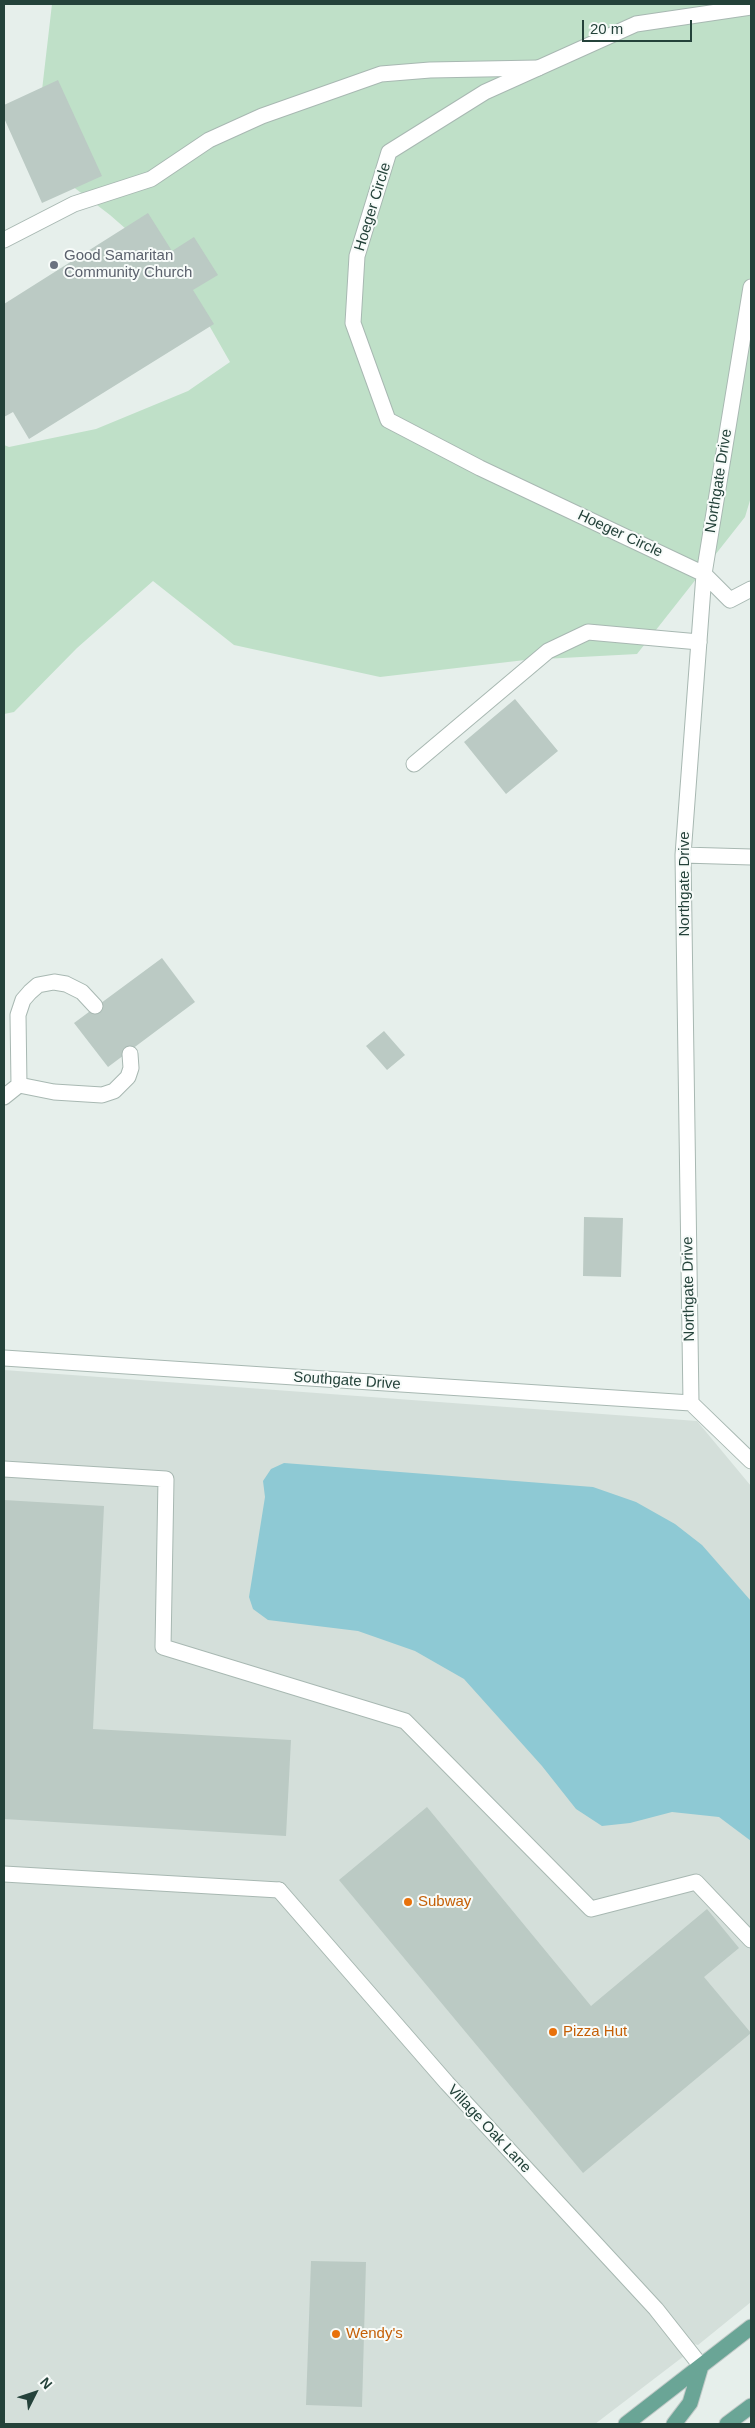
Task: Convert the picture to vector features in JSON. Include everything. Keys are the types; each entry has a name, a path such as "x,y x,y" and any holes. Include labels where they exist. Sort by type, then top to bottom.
{"main road":[{"path":"626,2424 751,2327"},
{"path":"674,2424 690,2403 702,2366"},
{"path":"727,2424 751,2406"}],"street":[{"name":"Hoeger Circle","path":"751,7 636,24 485,92 389,152 357,256 353,324 388,420 480,468 704,574 730,600 751,589"},
{"path":"4,240 74,204 151,179 209,140 262,116 382,74 430,70 538,68"},
{"name":"Northgate Drive","path":"691,1404 683,855 704,574 746,345 751,287"},
{"path":"414,764 548,651 588,632 699,642"},
{"path":"683,855 751,857"},
{"path":"19,1085 18,1015 23,1000 30,992 38,985 54,982 66,984 82,992 95,1006"},
{"path":"4,1097 19,1085 54,1092 102,1095 114,1091 128,1077 131,1068 130,1054"},
{"name":"Southgate Drive","path":"4,1358 691,1404"},
{"path":"691,1404 751,1461"},
{"path":"4,1468 166,1479 163,1647 405,1721 591,1909 696,1882 751,1940"},
{"name":"Village Oak Lane","path":"4,1874 279,1890 447,2083 656,2309 702,2366"}],"shaded area":[{"path":"4,1370 697,1421 751,1486 751,2302 698,2345 689,2343 684,2356 595,2424 4,2424"}],"green space":[{"path":"52,4 751,4 751,497 745,517 637,654 525,660 380,677 234,645 153,581 77,648 14,712 4,714 4,445 9,447 96,429 188,391 230,362 182,278 110,215 59,176 42,90"}],"water":[{"path":"284,1463 593,1487 636,1502 675,1524 702,1545 751,1601 751,1841 719,1817 672,1812 630,1823 602,1826 576,1809 542,1766 464,1679 415,1651 358,1631 268,1620 253,1609 249,1597 265,1497 263,1481 271,1469"}],"building":[{"path":"58,80 102,176 42,203 4,118 4,105"},
{"path":"148,213 172,251 194,237 218,275 193,290 214,324 29,439 13,412 4,417 4,304"},
{"path":"515,699 558,751 506,794 464,742"},
{"path":"162,958 195,1002 108,1067 74,1023"},
{"path":"384,1031 405,1055 387,1070 366,1046"},
{"path":"584,1217 623,1218 621,1277 583,1276"},
{"path":"4,1500 104,1506 93,1729 291,1740 286,1836 4,1819"},
{"path":"427,1807 591,2006 707,1909 739,1948 704,1977 751,2033 583,2173 339,1880"},
{"name":"Wendy's","path":"311,2261 366,2262 362,2407 306,2405"}],"place":[{"name":"Good Samaritan Community Church","path":"54,265"},
{"name":"Subway","path":"408,1902"},
{"name":"Pizza Hut","path":"553,2032"},
{"name":"Wendy's","path":"336,2334"}]}
